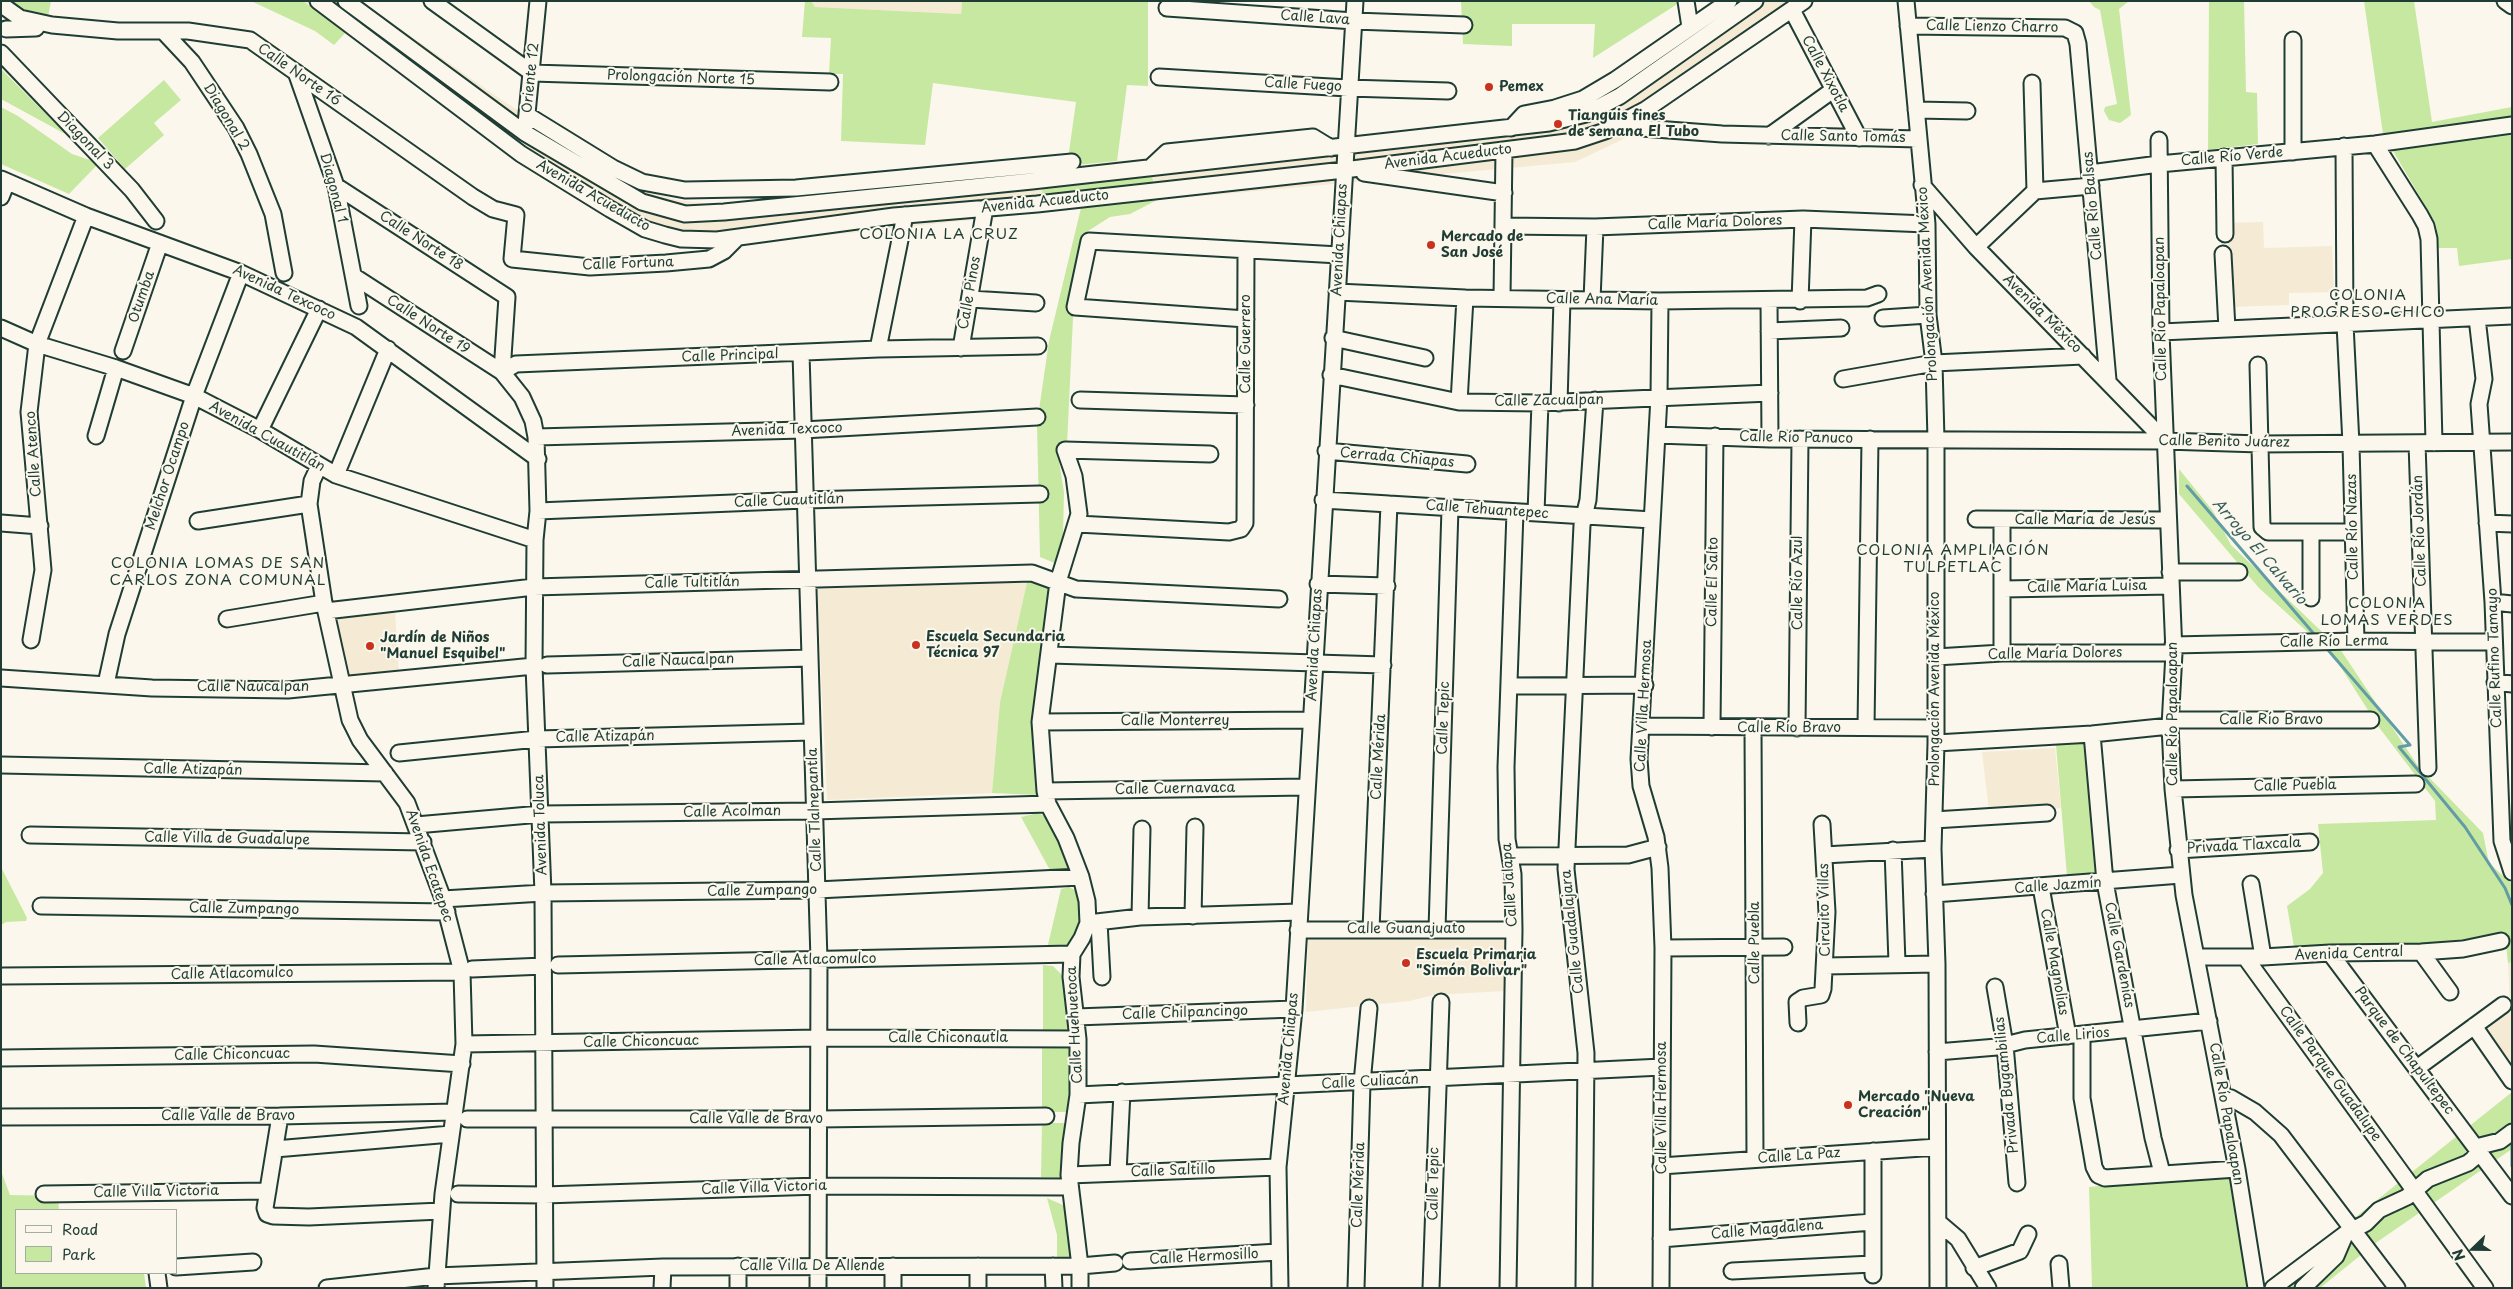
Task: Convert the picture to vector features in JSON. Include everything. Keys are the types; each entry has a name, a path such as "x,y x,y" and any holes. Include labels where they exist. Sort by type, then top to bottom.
{"street":[{"name":"Avenida Acueducto","path":"318,1 521,154 610,209 645,229 665,235 680,239 717,240 905,215 1037,204 1344,170 1575,141 1615,126 1645,110 1804,1"},
{"name":"Avenida Acueducto","path":"346,1 525,133 642,202 685,214 724,212 1032,181 1549,123 1586,114 1620,96 1755,1"},
{"path":"432,1 532,73"},
{"name":"Oriente 12","path":"521,154 532,73 538,1"},
{"name":"Avenida Chiapas","path":"1280,1288 1278,1167 1294,1009 1323,500 1337,292 1344,170 1338,147 1348,88 1355,1"},
{"path":"1686,1 1690,27"},
{"path":"1511,128 1524,114 1555,108 1583,99 1615,80 1729,1"},
{"name":"Prolongación Avenida México","path":"1906,1 1927,224 1928,315 1934,363 1936,440 1936,735 1934,820 1929,849 1934,894 1937,964 1938,1288"},
{"path":"2505,1 2512,6"},
{"name":"Calle Norte 16","path":"4,5 20,18 52,25 118,31 188,31 250,40 473,198 493,208 516,215 512,259"},
{"name":"Diagonal 3","path":"4,5 8,19 3,31 6,58 132,190 156,220"},
{"name":"Calle Lava","path":"1167,8 1354,21 1464,25"},
{"name":"Calle Xixotla","path":"1792,10 1859,138"},
{"name":"Calle Norte 16","path":"3,31 40,28 52,25"},
{"name":"Calle Lienzo Charro","path":"1908,26 2065,28 2075,33"},
{"name":"Diagonal 2","path":"163,31 192,62 236,128 249,154 273,214 284,273"},
{"name":"Calle Río Balsas","path":"2075,33 2078,44 2108,380"},
{"path":"2293,40 2293,152"},
{"name":"Diagonal 1","path":"296,72 336,186 355,277 359,306"},
{"name":"Prolongación Norte 15","path":"532,73 830,82"},
{"name":"Calle Fuego","path":"1158,76 1348,88 1448,91"},
{"path":"1976,247 2035,191 2032,82"},
{"name":"Calle Santo Tomás","path":"1769,136 1833,90"},
{"path":"1916,110 1967,111"},
{"path":"527,114 613,168 642,182 685,190 796,188 1072,162"},
{"name":"Calle Río Verde","path":"2035,191 2159,164 2374,144 2512,125"},
{"name":"Calle Santo Tomás","path":"1615,126 1769,136 1918,139"},
{"name":"Calle Río Papaloapan","path":"2159,140 2161,332 2174,649 2171,723 2173,789 2178,850 2181,876 2237,1169 2256,1288"},
{"path":"2374,144 2426,226 2429,239 2434,443"},
{"name":"Calle Río Nazas","path":"2344,146 2345,324 2351,444 2356,641"},
{"path":"1502,298 1504,150"},
{"path":"2224,157 2225,234"},
{"path":"1344,170 1504,193"},
{"path":"1,197 4,180"},
{"name":"Avenida Texcoco","path":"4,180 86,216 241,272 356,326 538,459"},
{"name":"Avenida México","path":"1922,185 1976,247 2108,380 2165,441"},
{"name":"Calle Norte 18","path":"336,186 507,297 502,372"},
{"name":"Calle Pinos","path":"961,348 984,208"},
{"path":"878,349 905,215"},
{"name":"Calle Atenco","path":"32,640 43,570 29,412 37,344 86,216"},
{"path":"1800,300 1803,219"},
{"name":"Calle María Dolores","path":"1503,226 1595,227 1803,219 1927,224"},
{"path":"1592,300 1595,227"},
{"path":"665,235 666,264"},
{"name":"Calle Fortuna","path":"512,259 590,267 666,264 709,259 724,251 737,238"},
{"path":"1246,319 1075,307 1089,241 1339,255"},
{"name":"Otumba","path":"124,351 160,244"},
{"name":"Calle Guerrero","path":"1077,524 1230,532 1241,528 1246,515 1246,251"},
{"path":"2223,254 2227,329"},
{"name":"Melchor Ocampo","path":"106,684 117,634 194,396 241,272"},
{"name":"Calle Norte 19","path":"355,277 502,372"},
{"name":"Calle Ana María","path":"1337,292 1465,298 1660,301 1769,301 1872,296"},
{"path":"1459,402 1465,298"},
{"path":"970,299 1036,303"},
{"path":"1559,403 1562,300"},
{"name":"Calle Villa Hermosa","path":"1660,301 1659,397 1640,778 1658,847 1663,948 1661,1288"},
{"path":"1769,301 1770,439"},
{"path":"260,430 319,309"},
{"path":"1883,318 1928,315"},
{"path":"2161,332 2512,316"},
{"name":"Calle Rufino Tamayo","path":"2477,318 2484,379 2479,396 2493,602 2495,682 2506,764 2502,841 2508,849 2512,872"},
{"name":"Avenida Cuautitlán","path":"1,328 37,344 116,368 194,396 260,430 336,476 535,540"},
{"path":"1769,331 1841,328"},
{"path":"1333,338 1425,358"},
{"name":"Calle Principal","path":"502,372 516,364 878,349 1038,346"},
{"path":"336,476 388,349"},
{"name":"Calle Tlalnepantla","path":"801,353 819,960 818,1288"},
{"path":"1844,379 1934,363 2083,356"},
{"path":"2258,365 2262,527 2268,532 2353,532"},
{"path":"96,436 116,368"},
{"name":"Avenida Toluca","path":"502,372 522,397 533,421 538,459 538,511 534,587 540,666 537,739 543,893 551,965 544,1044 545,1280"},
{"name":"Calle Zacualpan","path":"1331,374 1459,402 1559,403 1770,393"},
{"path":"1080,400 1246,405"},
{"name":"Calle Guadalajara","path":"1584,1288 1586,1072 1567,885 1566,855 1581,533 1585,516 1595,400"},
{"path":"1536,513 1540,403"},
{"name":"Avenida Texcoco","path":"536,437 803,430 1037,416"},
{"name":"Calle Río Panuco","path":"1657,435 1770,439 1936,440"},
{"name":"Calle El Salto","path":"1712,727 1715,436"},
{"name":"Calle Río Azul","path":"1797,728 1800,439"},
{"path":"1866,728 1870,440"},
{"name":"Calle Benito Juárez","path":"1936,440 2165,441 2260,444 2512,442"},
{"name":"Calle Río Jordán","path":"2417,443 2428,768"},
{"name":"Calle Huehuetoca","path":"1080,1288 1080,1266 1070,1181 1071,1143 1078,1095 1078,1039 1071,977 1072,954 1094,923 1081,877 1066,838 1046,797 1040,722 1058,582 1079,514 1074,476 1065,450 1210,454"},
{"name":"Cerrada Chiapas","path":"1326,451 1467,464"},
{"name":"Avenida Ecatepec","path":"319,466 312,481 309,504 325,607 350,720 360,740 407,803 423,842 467,971 461,1115 451,1134 441,1211 436,1282"},
{"name":"Calle Cuautitlán","path":"538,511 805,500 1040,494"},
{"name":"Calle Tehuantepec","path":"1323,500 1652,520"},
{"path":"198,520 309,504"},
{"name":"Calle Mérida","path":"1371,928 1389,504"},
{"name":"Calle Tepic","path":"1438,929 1450,508"},
{"name":"Calle Jalapa","path":"1508,1288 1514,930 1510,856 1507,839 1506,767 1515,512"},
{"name":"Calle María de Jesús","path":"1976,519 2168,520"},
{"name":"Calle María de Jesús","path":"2002,520 2002,653"},
{"path":"1,523 40,526"},
{"path":"2487,523 2512,524"},
{"path":"2311,532 2311,598"},
{"name":"Calle María Luisa","path":"2003,589 2170,579 2239,572"},
{"name":"Calle Tultitlán","path":"227,619 325,607 534,587 808,581 1032,573 1076,589 1279,600"},
{"path":"1318,584 1387,586"},
{"path":"2493,602 2512,604"},
{"name":"Calle Río Lerma","path":"2174,649 2356,641 2494,642"},
{"name":"Calle María Dolores","path":"1936,658 2002,653 2174,649"},
{"path":"1050,655 1383,665"},
{"name":"Calle Naucalpan","path":"1,678 152,688 288,690 540,666 810,658"},
{"path":"2495,682 2512,684"},
{"path":"1510,686 1645,685"},
{"name":"Calle Monterrey","path":"1040,722 1310,720"},
{"name":"Calle Río Bravo","path":"1642,726 1866,728 1936,735 2092,734 2171,723 2372,720"},
{"name":"Calle Puebla","path":"1753,728 1755,1159"},
{"name":"Calle Atizapán","path":"398,753 537,739 812,732"},
{"name":"Calle Gardenías","path":"2092,734 2105,882 2162,1173"},
{"name":"Calle Atizapán","path":"1,766 386,773"},
{"name":"Calle Puebla","path":"2173,789 2416,784"},
{"name":"Calle Cuernavaca","path":"1046,797 1306,787"},
{"name":"Calle Acolman","path":"416,825 541,814 814,811 1046,797"},
{"path":"1934,820 2046,814"},
{"name":"Circuito Villas","path":"1798,1023 1797,1002 1803,998 1822,994 1827,912 1822,824"},
{"path":"1193,916 1195,827"},
{"path":"1140,917 1142,829"},
{"name":"Calle Villa de Guadalupe","path":"30,835 423,842"},
{"name":"Privada Tlaxcala","path":"2178,850 2310,842"},
{"path":"1510,856 1628,855 1658,847"},
{"name":"Circuito Villas","path":"1824,855 1929,849"},
{"path":"1893,850 1897,963"},
{"name":"Calle Jazmín","path":"1934,894 2181,876"},
{"name":"Calle Zumpango","path":"41,906 445,905 543,893 817,890 1081,877"},
{"path":"2251,884 2263,957"},
{"name":"Calle Magnolias","path":"2041,887 2075,1036 2082,1098 2094,1167 2098,1175 2105,1178 2162,1173"},
{"path":"1102,977 1094,923 1140,917 1299,912"},
{"name":"Calle Guanajuato","path":"1298,930 1371,928 1514,930"},
{"name":"Avenida Central","path":"2196,957 2420,952 2463,949 2501,942"},
{"path":"1663,948 1755,949 1784,947"},
{"path":"2420,952 2450,992"},
{"name":"Parque de Chapultepec","path":"2330,953 2512,1196"},
{"name":"Calle Atlacomulco","path":"2,976 467,971 551,965 1072,954"},
{"name":"Calle Parque Guadalupe","path":"2245,957 2485,1288"},
{"name":"Circuito Villas","path":"1825,966 1897,963 1937,964"},
{"name":"Privada Bugambilias","path":"1995,987 2005,1046 2017,1183"},
{"name":"Calle Tepic","path":"1431,1288 1441,1002"},
{"path":"2417,1068 2502,1005"},
{"name":"Calle Mérida","path":"1356,1288 1362,1082 1369,1008"},
{"name":"Calle Chilpancingo","path":"1076,1017 1294,1009"},
{"name":"Calle Lirios","path":"1937,1052 2005,1046 2025,1040 2134,1031 2209,1021"},
{"path":"2474,1026 2512,1081"},
{"name":"Calle Chiconautla","path":"819,1038 1078,1039"},
{"name":"Calle Chiconcuac","path":"464,1044 819,1038"},
{"name":"Calle Chiconcuac","path":"1,1058 314,1054 462,1064"},
{"name":"Calle Culiacán","path":"1078,1095 1437,1080 1662,1067"},
{"path":"1118,1173 1122,1092"},
{"path":"2224,1097 2231,1098 2255,1112 2281,1135 2349,1232 2397,1288"},
{"name":"Calle Valle de Bravo","path":"1,1117 461,1115 545,1120 1046,1116"},
{"path":"280,1116 265,1208 268,1214 273,1216 309,1217 441,1211"},
{"path":"2273,1288 2349,1232 2366,1223 2379,1210 2407,1197 2428,1179 2468,1163 2483,1145 2500,1141 2512,1132"},
{"path":"275,1150 451,1134"},
{"name":"Calle La Paz","path":"1661,1166 1937,1147"},
{"path":"1732,1271 1873,1270 1873,1151"},
{"name":"Calle Saltillo","path":"1070,1181 1118,1173 1278,1167"},
{"path":"2162,1173 2237,1169"},
{"name":"Calle Villa Victoria","path":"458,1194 544,1195 819,1186 1070,1181"},
{"name":"Calle Villa Victoria","path":"44,1194 268,1191"},
{"name":"Calle Magdalena","path":"1661,1239 1872,1222"},
{"path":"1938,1222 1958,1239 1988,1288"},
{"path":"2304,1288 2336,1256 2349,1232"},
{"path":"1974,1268 2020,1251 2028,1234"},
{"name":"Calle Hermosillo","path":"1080,1266 1278,1252"},
{"path":"178,1267 253,1262"},
{"path":"2059,1264 2061,1288"},
{"path":"738,1266 738,1288"},
{"path":"893,1266 893,1288"},
{"path":"978,1266 978,1288"},
{"path":"1053,1266 1054,1288"},
{"name":"Calle Villa De Allende","path":"327,1288 436,1282 545,1280 663,1267 1080,1266"},
{"path":"662,1288 663,1267"},
{"path":"157,1274 159,1288"}],"shaded area":[{"name":"Tianguis fines de semana El Tubo","path":"303,1 361,1 503,101 645,190 677,200 718,205 1545,115 1618,87 1740,1 1808,1 1651,115 1655,124 1575,162 1157,200 727,246 677,245 537,170"},
{"path":"811,1 962,1 961,14 815,7"},
{"path":"2263,222 2264,248 2332,246 2334,292 2289,293 2289,305 2231,307 2227,223"},
{"name":"Escuela Secundaria Técnica 97","path":"1028,578 1000,702 992,793 827,800 817,588"},
{"name":"Jardín de Niños \"Manuel Esquibel\"","path":"395,611 399,675 351,678 336,617"},
{"path":"2055,748 2061,808 1989,811 1982,752"},
{"name":"Escuela Primaria \"Simón Bolivar\"","path":"1504,934 1504,991 1434,995 1409,1001 1306,1012 1308,936"},
{"path":"2512,962 2512,1065 2485,1025 2510,1008 2508,963"}],"green space":[{"path":"13,1 51,1 47,22 24,18"},
{"path":"251,1 303,1 346,32 334,45 315,31"},
{"path":"805,1 811,1 815,7 961,14 962,1 1148,1 1148,86 1127,85 1117,161 1067,166 1076,102 933,83 925,145 841,141 843,74 829,74 831,38 802,37"},
{"path":"1461,1 1682,1 1593,58 1595,24 1512,24 1512,46 1463,44"},
{"path":"2089,1 2129,1 2119,9 2131,115 2120,123 2109,120 2104,111 2105,107 2117,104 2100,10"},
{"path":"2209,1 2244,1 2246,92 2257,93 2258,144 2208,150"},
{"path":"2364,1 2414,1 2432,122 2512,107 2512,259 2459,266 2457,248 2438,248 2436,224 2383,134"},
{"path":"1,69 67,135 1,99"},
{"path":"164,80 181,100 154,123 164,135 125,169 98,138"},
{"path":"1,107 18,116 72,154 99,163 69,194 1,164"},
{"path":"1152,175 1153,184 1043,196 1042,187"},
{"path":"1157,200 1130,214 1110,217 1088,231 1074,297 1067,445 1058,455 1064,492 1063,535 1057,564 1040,557 1037,424 1049,341 1081,208"},
{"path":"2179,469 2213,511 2231,545 2340,649 2418,766 2483,833 2489,863 2512,884 2512,962 2508,963 2505,935 2439,946 2294,947 2287,906 2310,889 2323,873 2318,824 2436,820 2435,801 2378,726 2333,655 2259,588 2179,494"},
{"path":"1028,578 1050,587 1034,720 1038,795 992,793 1000,702"},
{"path":"2086,742 2098,874 2067,876 2056,745"},
{"path":"1038,813 1051,819 1074,869 1051,872 1021,817"},
{"path":"1,867 27,918 26,921 6,922 1,925"},
{"path":"1069,887 1075,890 1081,900 1083,925 1069,947 1047,949 1061,889"},
{"path":"1043,965 1053,966 1062,975 1071,1033 1043,1033"},
{"path":"1042,1047 1073,1047 1071,1112 1042,1112"},
{"path":"2512,1092 2512,1149 2377,1242 2320,1288 2260,1288 2337,1232"},
{"path":"1042,1123 1068,1123 1062,1178 1041,1177"},
{"path":"1,1171 10,1195 58,1196 59,1209 15,1209 15,1274 144,1274 146,1288 1,1288"},
{"path":"2229,1174 2249,1288 2092,1288 2089,1187"},
{"path":"1047,1198 1065,1206 1072,1232 1072,1258 1057,1259 1057,1235"}],"waterway":[{"name":"Arroyo El Calvario","path":"2187,486 2314,634"},
{"name":"Arroyo El Calvario","path":"2328,650 2410,745 2399,747 2465,827 2505,888 2512,905"},
{"name":"Arroyo El Calvario","path":"2512,1140 2512,1166"}],"place":[{"name":"Pemex","path":"1489,87"},
{"name":"Tianguis fines de semana El Tubo","path":"1558,124"},
{"name":"Mercado de San José","path":"1431,245"},
{"name":"Escuela Secundaria Técnica 97","path":"916,645"},
{"name":"Jardín de Niños \"Manuel Esquibel\"","path":"370,646"},
{"name":"Escuela Primaria \"Simón Bolivar\"","path":"1406,963"},
{"name":"Mercado \"Nueva Creación\"","path":"1848,1105"}],"district":[{"name":"COLONIA LA CRUZ","path":"939,235"},
{"name":"COLONIA PROGRESO CHICO","path":"2368,304"},
{"name":"COLONIA AMPLIACIÓN TULPETLAC","path":"1953,560"},
{"name":"COLONIA LOMAS DE SAN CARLOS ZONA COMUNAL","path":"218,572"},
{"name":"COLONIA LOMAS VERDES","path":"2387,612"}]}
